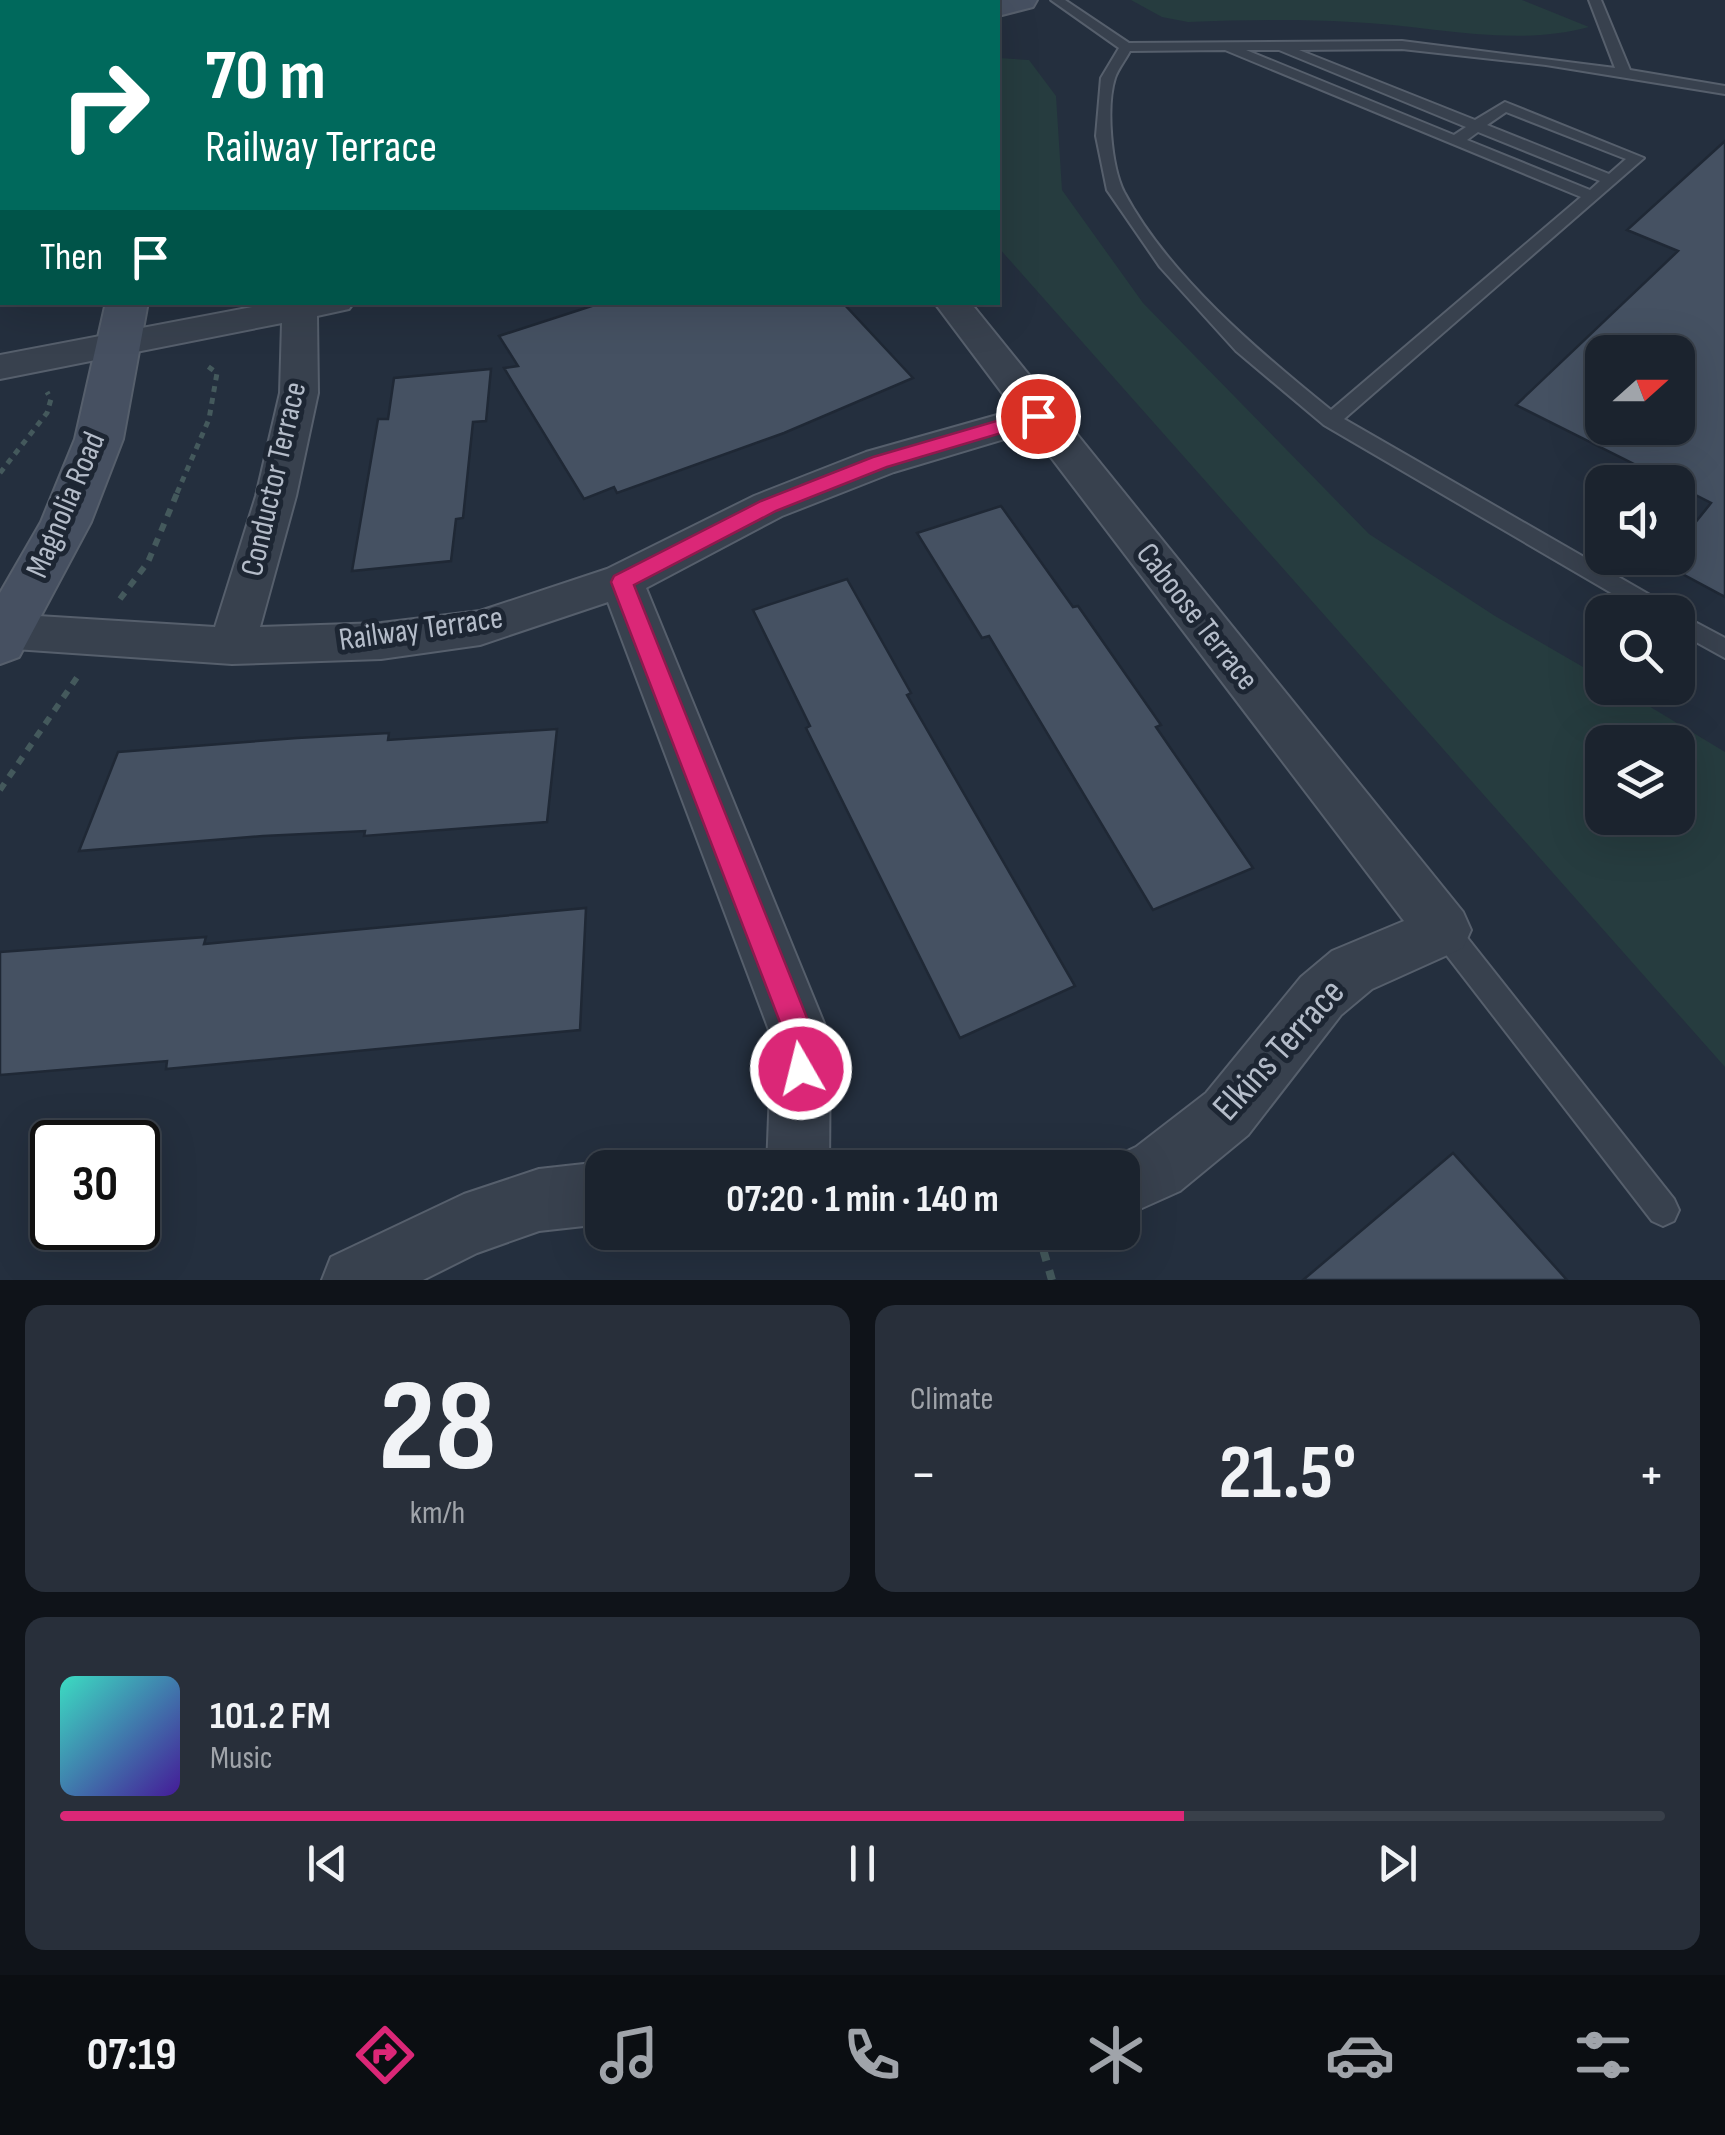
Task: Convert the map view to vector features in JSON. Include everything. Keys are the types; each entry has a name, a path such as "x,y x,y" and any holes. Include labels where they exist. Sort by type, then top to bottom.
{"street":[{"name":"Caboose Terrace","path":"952,305 1444,930"},
{"path":"0,367 122,324 196,330 319,307"},
{"name":"Conductor Terrace","path":"232,646 276,496 319,307"},
{"name":"Magnolia Road","path":"3,637 66,522 100,439 122,324"},
{"name":"Railway Terrace","path":"3,637 232,646 381,640 480,628 622,582 768,506 880,462 1038,416"},
{"path":"622,582 801,1038 798,1150"},
{"name":"Elkins Terrace","path":"1140,1178 1158,1169 1227,1114 1320,996 1352,970 1444,930"},
{"path":"354,1280 464,1226 539,1200 585,1195"}],"lane":[{"path":"1057,0 1126,47 1402,45 1725,90"},
{"path":"1595,0 1624,74"},
{"path":"1218,44 1592,196"},
{"path":"1273,44 1611,180"},
{"path":"1126,47 1108,78 1103,136 1116,190 1166,263 1242,347 1331,420 1632,595"},
{"path":"1331,420 1636,158 1505,106 1455,142"},
{"path":"1695,632 1725,649"},
{"path":"1444,930 1662,1210"}],"path":[{"path":"0,790 101,638 124,590 148,562 209,419 218,373 192,356 196,330"},
{"path":"1043,1250 1052,1280"}],"green space":[{"path":"1131,0 1522,0 1589,27 1530,36 1331,21 1188,22 1162,17"},
{"path":"1000,58 1029,60 1056,96 1062,190 1143,303 1369,534 1495,616 1585,668 1585,705 1647,705 1680,725 1585,725 1585,835 1695,835 1695,734 1725,752 1725,1067 1000,249"}],"building":[{"path":"1725,141 1725,597 1684,575 1695,575 1695,523 1711,503 1695,495 1695,465 1636,465 1596,445 1695,445 1695,335 1590,335 1678,251 1627,230"},
{"path":"595,305 845,305 913,378 784,433 617,493 614,487 584,499 504,368 518,366 499,336"},
{"path":"1585,339 1585,440 1516,405"},
{"path":"491,369 486,421 473,422 463,518 456,519 451,561 352,571 378,419 388,419 394,378"},
{"path":"1001,506 1073,607 1078,606 1161,725 1156,727 1253,868 1153,910 989,636 982,638 917,533"},
{"path":"847,579 911,693 907,695 1075,986 960,1038 806,728 810,726 753,610"},
{"path":"557,729 547,822 364,836 365,831 263,836 79,851 118,752 389,733 388,740"},
{"path":"586,908 580,1030 166,1069 167,1061 0,1075 0,952 206,937 204,944"},
{"path":"1453,1153 1567,1280 1303,1280"}],"route":[{"path":"801,1069 801,1038 622,582 768,506 880,462 1038,416"}]}
